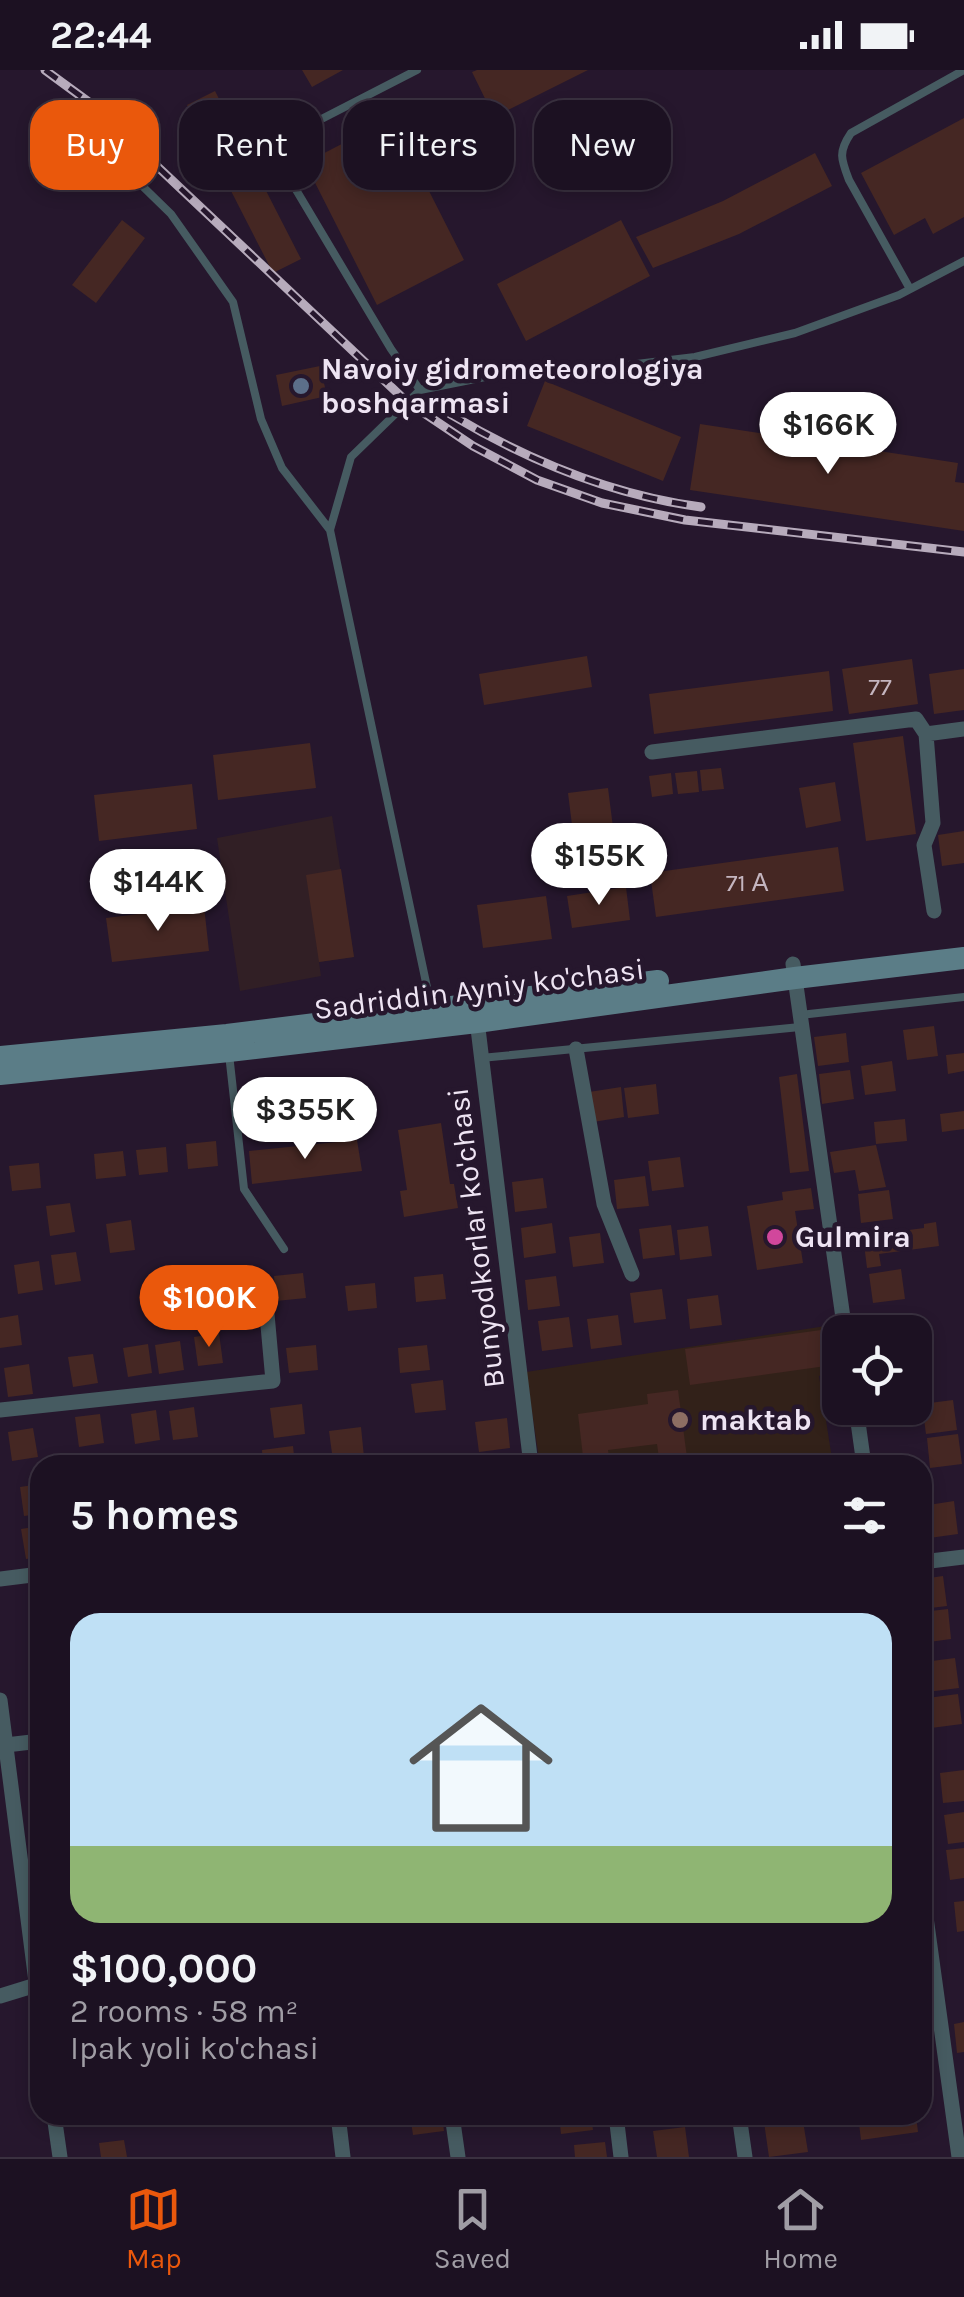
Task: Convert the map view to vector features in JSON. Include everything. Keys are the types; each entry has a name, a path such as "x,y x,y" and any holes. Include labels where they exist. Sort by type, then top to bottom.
{"main road":[{"name":"Sadriddin Ayniy ko'chasi","path":"0,1074 794,971 964,943"},
{"name":"Sadriddin Ayniy ko'chasi","path":"794,971 964,958"},
{"name":"Sadriddin Ayniy ko'chasi","path":"0,1058 228,1043"}],"street":[{"path":"652,752 916,718 926,734 933,824 924,845 934,911"},
{"path":"926,734 964,729"},
{"path":"794,971 843,1315"},
{"name":"Bunyodkorlar ko'chasi","path":"476,1013 530,1455"},
{"path":"576,1049 604,1204 632,1274"},
{"path":"0,1410 273,1381 265,1292"},
{"path":"858,1425 863,1455"},
{"path":"932,1561 964,1557"},
{"path":"0,1579 30,1575"},
{"path":"0,1700 30,1886"},
{"path":"6,1745 30,1742"},
{"path":"932,1959 960,2157"},
{"path":"0,1996 30,1987"},
{"path":"55,2125 60,2157"},
{"path":"339,2125 343,2157"},
{"path":"453,2125 458,2157"},
{"path":"617,2125 622,2157"},
{"path":"740,2125 745,2157"}],"lane":[{"path":"418,70 304,128 282,156 289,178 391,349 420,390"},
{"path":"910,289 849,180 841,148 851,133 964,70"},
{"path":"146,190 171,214 232,302 260,419 274,452 330,530 433,1018"},
{"path":"330,530 351,457 420,390 505,373 603,368 695,357 795,333 910,289 964,260"},
{"path":"481,1058 801,1021 964,997"},
{"path":"228,1043 244,1190 284,1248"}],"shaded area":[{"path":"332,816 354,957 319,962 321,976 240,991 217,838"},
{"name":"maktab","path":"822,1327 819,1376 822,1425 827,1425 831,1455 538,1455 526,1372"}],"building":[{"path":"302,70 343,70 312,87"},
{"path":"588,70 514,107 514,100 486,100 472,72"},
{"path":"215,91 220,100 197,100"},
{"path":"964,118 964,217 933,234 925,218 894,235 861,173"},
{"path":"343,143 343,190 429,190 464,260 377,305 319,190 323,190 323,154"},
{"path":"815,153 832,186 739,234 653,268 636,237 723,201"},
{"path":"231,190 266,190 301,259 273,273"},
{"path":"122,220 145,238 96,303 72,285"},
{"path":"621,220 650,276 526,341 497,284"},
{"name":"Navoiy gidrometeorologiya boshqarmasi","path":"320,366 327,396 282,406 276,375"},
{"path":"545,381 681,437 663,481 527,426"},
{"path":"700,424 958,463 955,482 964,483 964,531 690,490"},
{"path":"587,656 592,687 484,705 479,674"},
{"path":"912,659 918,704 849,714 842,669"},
{"path":"964,669 964,710 934,714 929,674"},
{"path":"829,671 833,711 654,734 649,694"},
{"path":"903,736 916,834 866,841 853,743"},
{"path":"310,743 316,788 218,800 213,755"},
{"path":"721,768 724,789 702,791 700,770"},
{"path":"697,771 699,792 678,794 675,773"},
{"path":"671,773 673,794 652,797 649,776"},
{"path":"835,782 841,821 806,828 799,788"},
{"path":"192,784 197,829 99,841 94,795"},
{"path":"608,788 616,851 576,857 568,793"},
{"path":"964,831 964,863 942,866 938,835"},
{"path":"838,847 844,891 656,917 650,873"},
{"path":"341,869 354,957 319,962 306,875"},
{"path":"626,887 630,920 572,928 567,896"},
{"path":"546,896 552,939 483,948 477,905"},
{"path":"204,906 209,951 112,962 106,918"},
{"path":"934,1026 938,1056 907,1060 903,1030"},
{"path":"846,1033 849,1062 818,1066 814,1037"},
{"path":"964,1053 964,1071 948,1074 946,1055"},
{"path":"892,1061 896,1091 865,1095 861,1066"},
{"path":"850,1070 854,1099 822,1104 819,1074"},
{"path":"797,1074 809,1171 790,1173 779,1077"},
{"path":"656,1084 659,1114 628,1118 624,1088"},
{"path":"621,1087 624,1117 593,1122 589,1092"},
{"path":"964,1111 964,1129 942,1132 940,1114"},
{"path":"905,1119 907,1141 876,1144 874,1122"},
{"path":"441,1123 450,1184 454,1184 458,1208 404,1217 400,1191 407,1190 398,1130"},
{"path":"357,1140 362,1171 252,1184 249,1151"},
{"path":"216,1141 218,1166 188,1169 186,1144"},
{"path":"876,1145 886,1187 859,1191 855,1170 834,1173 830,1152"},
{"path":"166,1147 168,1172 139,1175 136,1150"},
{"path":"123,1151 126,1176 96,1179 94,1154"},
{"path":"680,1157 684,1187 652,1191 648,1161"},
{"path":"39,1163 41,1188 12,1191 9,1166"},
{"path":"645,1176 649,1206 617,1209 614,1180"},
{"path":"543,1178 547,1208 515,1212 512,1182"},
{"name":"Gulmira","path":"811,1188 814,1209 795,1211 803,1263 757,1270 747,1206 783,1200 782,1192"},
{"path":"889,1190 893,1219 861,1223 858,1194"},
{"path":"70,1203 75,1232 50,1236 46,1206"},
{"path":"131,1220 135,1250 110,1253 106,1224"},
{"path":"936,1222 939,1246 879,1254 881,1266 867,1268 863,1236 924,1228 924,1224"},
{"path":"552,1223 556,1253 524,1258 521,1228"},
{"path":"671,1225 675,1255 643,1259 639,1229"},
{"path":"708,1226 712,1256 680,1260 677,1230"},
{"path":"600,1233 604,1263 573,1267 569,1237"},
{"path":"76,1252 81,1281 55,1285 51,1255"},
{"path":"39,1261 43,1290 18,1294 14,1265"},
{"path":"901,1269 905,1299 873,1303 869,1274"},
{"path":"303,1273 306,1298 276,1301 274,1276"},
{"path":"443,1274 446,1299 416,1302 414,1277"},
{"path":"556,1276 560,1306 528,1310 525,1280"},
{"path":"375,1283 377,1308 348,1311 345,1286"},
{"path":"236,1285 240,1315 216,1318 211,1289"},
{"path":"662,1289 666,1319 634,1323 630,1293"},
{"path":"718,1295 722,1325 690,1329 687,1299"},
{"path":"18,1315 22,1345 0,1348 0,1318"},
{"path":"618,1315 622,1345 591,1349 587,1319"},
{"path":"569,1317 573,1347 542,1351 538,1321"},
{"path":"821,1330 822,1367 690,1385 685,1349"},
{"path":"219,1333 223,1363 198,1366 194,1337"},
{"path":"180,1341 184,1370 159,1374 155,1345"},
{"path":"148,1344 152,1373 128,1377 123,1348"},
{"path":"316,1345 318,1370 289,1373 286,1348"},
{"path":"427,1345 430,1370 400,1373 398,1348"},
{"path":"93,1354 98,1383 73,1387 68,1357"},
{"path":"29,1364 33,1394 8,1397 4,1368"},
{"path":"443,1380 446,1410 415,1413 411,1384"},
{"path":"678,1390 687,1455 659,1455 657,1444 608,1450 609,1455 583,1455 578,1414 648,1404 647,1394"},
{"path":"953,1400 957,1430 926,1434 925,1425 932,1425 932,1403"},
{"path":"302,1404 305,1434 274,1438 270,1408"},
{"path":"194,1407 198,1437 173,1440 169,1411"},
{"path":"156,1410 160,1440 135,1444 131,1414"},
{"path":"100,1414 104,1443 79,1447 75,1417"},
{"path":"507,1418 510,1448 479,1452 475,1422"},
{"path":"361,1427 364,1455 332,1455 329,1431"},
{"path":"33,1428 38,1455 12,1461 8,1432"},
{"path":"958,1434 962,1464 932,1468 927,1438"},
{"path":"293,1446 294,1455 262,1455 262,1450"},
{"path":"30,1486 30,1515 24,1516 20,1487"},
{"path":"954,1501 958,1534 932,1538 932,1504"},
{"path":"30,1528 30,1558 26,1559 21,1529"},
{"path":"943,1576 947,1606 932,1608 932,1578"},
{"path":"948,1609 951,1639 932,1642 932,1611"},
{"path":"955,1658 959,1688 932,1691 932,1661"},
{"path":"958,1694 962,1724 932,1728 932,1697"},
{"path":"964,1770 964,1801 943,1803 940,1773"},
{"path":"964,1812 964,1842 948,1844 944,1815"},
{"path":"964,1848 964,1878 950,1880 946,1850"},
{"path":"964,1901 964,1931 957,1932 954,1902"},
{"path":"964,2022 964,2052 957,2053 954,2024"},
{"path":"412,2125 443,2125 444,2131 413,2135"},
{"path":"560,2125 592,2125 593,2130 561,2134"},
{"path":"764,2125 804,2125 808,2152 769,2157"},
{"path":"859,2125 917,2125 918,2132 861,2140"},
{"path":"685,2127 689,2157 657,2157 653,2131"},
{"path":"124,2140 127,2157 101,2157 99,2143"},
{"path":"605,2142 607,2157 575,2157 574,2145"}],"railway":[{"path":"45,70 90,103 406,401 473,446 537,480 602,503 685,520 964,552"},
{"path":"450,414 571,473 635,494 701,507"}],"place":[{"name":"Navoiy gidrometeorologiya boshqarmasi","path":"301,386"},
{"name":"Gulmira","path":"775,1237"},
{"name":"maktab","path":"680,1420"}]}
